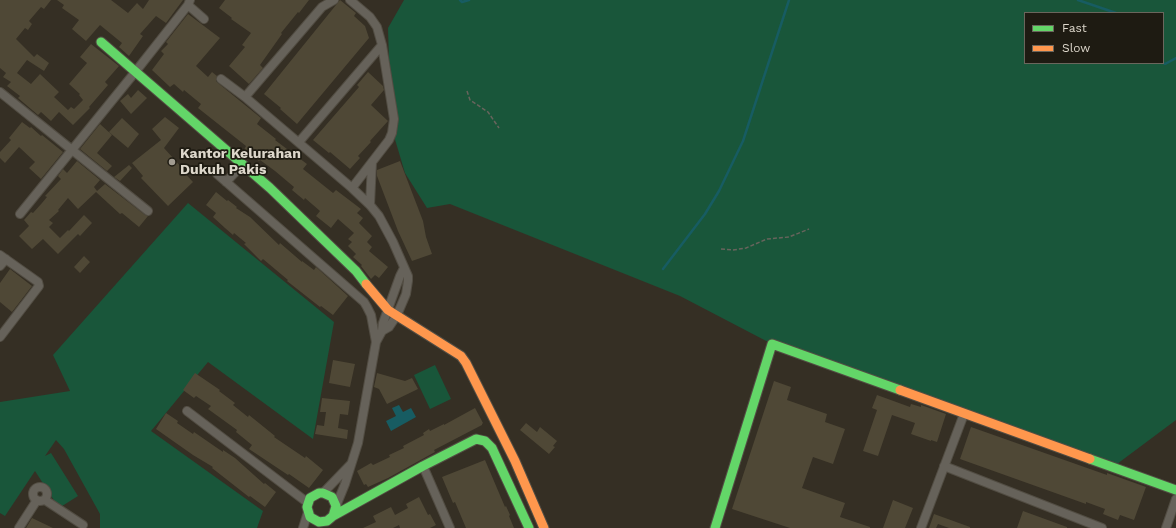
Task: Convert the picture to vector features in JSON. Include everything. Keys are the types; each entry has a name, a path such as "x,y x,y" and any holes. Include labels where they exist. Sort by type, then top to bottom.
{"street":[{"path":"245,97 322,7 334,0"},
{"path":"350,0 370,17 377,27 382,44 394,125 388,140 352,188"},
{"path":"20,214 136,71 189,2 204,19"},
{"path":"101,42 243,164 356,271 388,310 461,356 466,363 515,461 544,528"},
{"path":"299,142 382,44"},
{"path":"221,79 299,142 352,188 379,216 393,242 408,276 406,294 397,315 389,327 382,331"},
{"path":"0,92 148,211"},
{"path":"370,205 372,162"},
{"path":"226,182 243,164"},
{"path":"217,174 364,302 371,315 376,342"},
{"path":"0,337 39,286 38,282 2,260"},
{"path":"333,516 353,462 358,443 376,342 382,331 383,323 404,268"},
{"path":"714,528 772,344 1176,490"},
{"path":"187,411 308,502"},
{"path":"921,528 964,414"},
{"path":"308,512 310,517 318,525 423,466 476,439 485,441 492,448 529,528"},
{"path":"303,528 308,512 308,502 314,495 323,493 353,462"},
{"path":"423,466 449,528"},
{"path":"944,466 1102,528"},
{"path":"323,493 332,497 336,506"},
{"path":"1166,528 1176,499"},
{"path":"19,528 41,500 83,525"}],"path":[{"path":"467,91 470,100 488,112 499,128"},
{"path":"721,249 733,250 746,248 767,239 789,237 809,229"}],"green space":[{"path":"404,0 1176,0 1176,420 1113,467 772,344 680,296 450,204 427,208 405,173 391,126 388,28"},
{"path":"188,203 334,322 313,439 208,362 151,431 263,511 257,528 100,528 100,514 64,449 56,440 45,456 51,453 78,496 59,508 35,471 5,516 0,513 0,402 70,391 53,355"},
{"path":"435,365 451,399 430,409 414,375"}],"water":[{"path":"399,405 403,412 411,408 416,417 391,431 386,421 396,416 392,408"}],"building":[{"path":"0,0 51,0 44,9 41,7 29,21 32,24 28,30 25,28 16,39 34,57 37,54 49,63 44,71 27,60 17,73 31,84 40,74 59,92 54,97 68,110 71,107 74,109 83,100 79,95 80,94 69,84 87,63 80,57 91,44 119,66 105,82 108,85 89,107 90,108 73,125 59,112 51,121 41,112 38,115 18,98 20,96 7,86 11,82 3,77 6,73 0,68"},
{"path":"57,0 111,0 128,13 137,3 143,9 149,0 183,0 166,23 156,16 140,34 143,36 129,56 119,47 122,43 100,25 86,41 72,29 79,20 62,8 64,5"},
{"path":"225,0 309,0 281,33 282,34 260,65 263,68 249,84 229,66 245,47 242,45 251,33 231,19 232,18 219,8"},
{"path":"340,0 356,13 354,16 365,26 369,38 297,124 264,94"},
{"path":"188,14 220,38 196,66 208,77 212,72 217,76 216,81 218,83 261,118 257,124 276,139 275,140 307,164 303,169 333,193 336,190 361,209 357,213 363,218 359,223 372,236 367,242 372,247 369,251 388,267 379,278 375,275 371,279 361,266 362,265 353,257 356,254 348,246 352,242 348,239 354,233 338,219 331,228 316,216 320,211 305,198 304,200 292,190 294,187 275,171 244,150 246,146 198,108 201,104 174,84 170,87 152,70 164,54 161,51 168,44 166,42"},
{"path":"368,72 383,86 384,90 371,105 388,121 358,156 360,158 350,169 313,140 359,87 357,85"},
{"path":"138,90 147,98 131,114 120,101 128,94 131,98"},
{"path":"165,117 179,128 164,148 193,182 168,206 141,178 143,176 132,163 161,140 152,129"},
{"path":"122,118 139,134 128,148 109,132"},
{"path":"22,122 30,128 31,127 41,136 42,135 63,152 41,179 29,168 35,162 19,147 5,163 0,158 0,152 11,140 9,138"},
{"path":"100,124 112,135 97,153 112,166 107,171 80,149"},
{"path":"77,161 100,180 94,187 97,191 105,184 148,216 139,227 122,213 120,214 96,192 78,209 68,198 58,210 59,211 49,220 53,223 49,227 60,238 84,215 92,223 80,236 78,234 58,254 43,239 32,249 19,236 29,226 24,220 31,212 33,213 47,197 45,196 61,179 58,176 63,169 67,173"},
{"path":"400,161 423,221 426,237 432,254 412,261 398,231 377,176 377,170"},
{"path":"129,165 132,168 120,181 114,177"},
{"path":"216,192 250,217 279,245 280,243 314,270 316,267 348,296 333,315 321,306 320,307 287,281 288,280 263,259 261,261 244,244 246,243 234,233 233,235 213,217 216,213 206,205"},
{"path":"84,256 90,262 80,273 74,267"},
{"path":"10,269 32,286 12,312 0,302 0,283"},
{"path":"333,360 355,364 350,387 329,383"},
{"path":"195,373 220,390 219,391 235,403 233,405 248,417 249,415 275,436 274,437 305,458 306,456 323,470 309,488 249,449 252,445 236,432 237,430 208,409 211,406 196,396 194,398 183,390"},
{"path":"377,373 405,381 412,378 418,389 387,404 379,389 374,387"},
{"path":"774,381 791,387 787,400 827,414 825,422 845,429 833,464 813,457 802,488 845,503 840,517 870,528 790,528 732,509"},
{"path":"877,395 910,407 911,404 921,407 921,405 946,414 937,442 911,434 915,423 892,415 878,456 863,451 877,410 872,408"},
{"path":"322,398 350,401 348,415 340,414 338,428 348,430 347,439 315,434 317,425 324,426 326,412 320,412"},
{"path":"475,408 483,423 482,425 434,450 435,452 388,478 368,487 366,484 364,485 357,471 371,463 373,465 390,457 389,455 404,448 403,446 424,435 423,433 429,429 430,431 444,425"},
{"path":"166,413 193,434 194,432 223,452 223,450 235,458 264,484 265,483 276,492 265,507 250,496 249,497 212,468 213,467 156,429"},
{"path":"526,423 537,432 540,427 557,441 553,446 555,447 549,454 520,430"},
{"path":"971,427 1107,475 1107,473 1146,487 1134,520 1120,515 1118,520 1103,514 1105,509 1086,502 1086,504 960,459"},
{"path":"485,460 505,507 506,506 510,515 509,516 514,528 466,528 455,502 453,503 442,477"},
{"path":"419,497 428,515 430,514 436,525 430,528 400,528 399,525 393,528 363,528 376,522 373,516 391,507 395,515 408,508 406,504"},
{"path":"893,500 913,508 905,528 883,528"},
{"path":"1023,511 1067,527 1067,528 1017,528"},
{"path":"934,514 970,528 949,528 938,524 936,528 929,528"},
{"path":"32,518 53,528 26,528"}],"waterway":[{"path":"460,0 462,2 469,0"},
{"path":"663,269 705,214 719,191 743,141 789,0"},
{"path":"1078,0 1113,12"},
{"path":"1164,64 1176,58"}],"traffic: fast":[{"path":"101,42 270,188 356,271 366,284"},
{"path":"715,528 772,344 900,390"},
{"path":"333,516 336,506 332,497 319,493 310,498 307,507 310,517 319,522 327,521 333,516 423,466 476,439 485,441 492,448 529,528"},
{"path":"1090,459 1176,490"}],"traffic: slow":[{"path":"366,284 388,310 461,356 466,363 515,461 544,528"},
{"path":"900,390 1090,459"}],"place":[{"name":"Kantor Kelurahan Dukuh Pakis","path":"172,162"}]}
